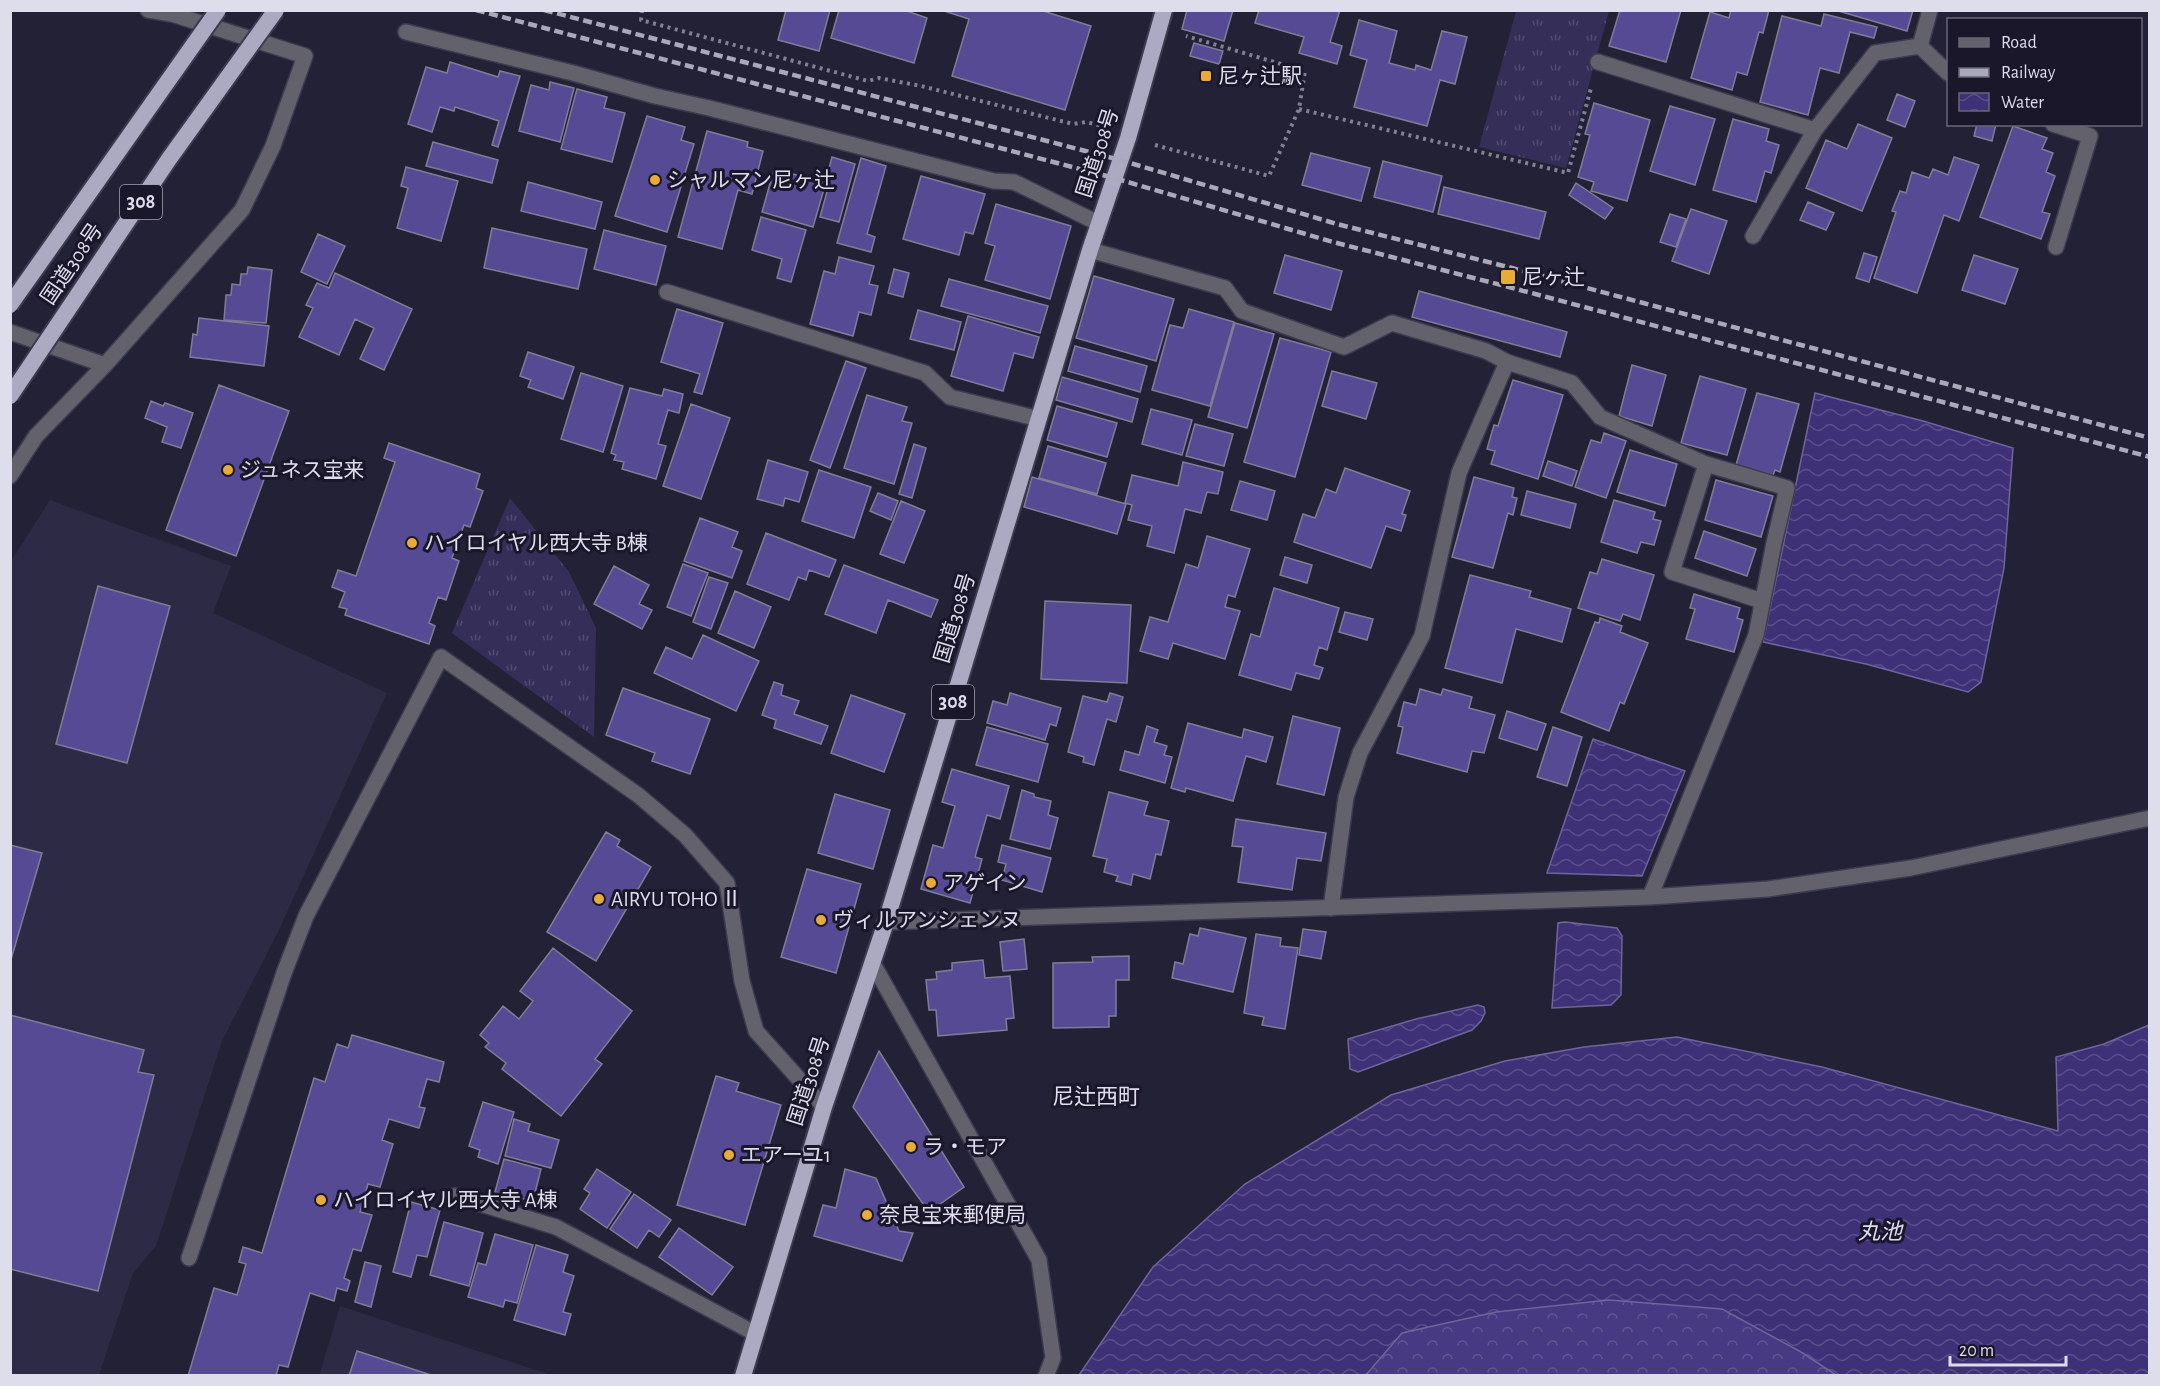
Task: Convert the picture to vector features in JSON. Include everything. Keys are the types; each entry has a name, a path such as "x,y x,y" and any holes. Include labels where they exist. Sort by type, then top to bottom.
{"highway":[{"name":"国道308号","path":"10,305 218,10"},
{"name":"国道308号","path":"10,396 162,169 276,10"},
{"name":"国道308号","path":"743,1376 824,1107 886,922 1164,10"}],"street":[{"path":"10,476 36,436 105,365 242,210 273,146 305,56 172,14 148,10"},
{"path":"1920,46 1930,10"},
{"path":"406,32 994,181 1014,182 1098,223"},
{"path":"1920,46 1947,72"},
{"path":"1753,236 1815,130 1875,53 1920,46"},
{"path":"1598,62 1815,130"},
{"path":"2056,247 2090,136 2059,126"},
{"path":"1090,250 1225,288 1242,311 1344,347 1392,323 1486,351 1507,362 1572,383 1600,417 1706,464 1787,488 1756,635 1650,897"},
{"path":"667,292 925,373 950,397 1039,419"},
{"path":"10,332 105,365"},
{"path":"1331,908 1346,797 1356,764 1422,636 1459,473 1507,362"},
{"path":"1706,464 1672,572 1762,601"},
{"path":"189,1258 284,973 306,916 441,657 638,795 685,835 727,884 742,981 756,1031 824,1107"},
{"path":"886,922 1650,897 1768,890 1911,868 2150,818"},
{"path":"872,962 1040,1260 1053,1358 1046,1376"},
{"path":"455,1196 556,1227 756,1334"}],"path":[{"path":"642,10 641,20 868,81 879,78 921,86 1073,124 1086,122 1269,176 1299,109 1305,71 1159,28"},
{"path":"1299,109 1568,173 1598,62"}],"shaded area":[{"path":"50,500 231,566 213,613 387,693 278,932 222,1041 156,1246 133,1273 99,1375 11,1375 10,563"},
{"path":"340,1306 551,1375 319,1376"}],"green space":[{"path":"1516,11 1609,11 1566,168 1479,147"},
{"path":"510,498 569,572 596,628 594,737 452,633"},
{"path":"1609,1300 1722,1309 1801,1352 1836,1375 1366,1376 1402,1333 1496,1312"}],"water":[{"path":"1815,393 1923,421 2013,448 2004,568 1981,682 1968,692 1866,664 1763,642"},
{"path":"1593,739 1685,771 1642,876 1547,873"},
{"path":"1558,923 1617,928 1622,936 1621,995 1611,1005 1552,1008"},
{"path":"1478,1005 1484,1007 1485,1013 1472,1030 1358,1072 1350,1069 1348,1039 1416,1019"},
{"name":"丸池","path":"2149,1025 2149,1375 1836,1375 1801,1352 1722,1309 1609,1300 1496,1312 1402,1333 1366,1375 1079,1375 1153,1267 1245,1184 1391,1095 1505,1061 1584,1047 1677,1037 1822,1067 2058,1131 2056,1057 2104,1044"}],"building":[{"path":"786,10 830,10 819,51 778,40"},
{"path":"839,10 904,10 927,18 914,63 831,38"},
{"path":"941,10 1040,10 1091,26 1065,110 952,76 969,19"},
{"path":"1187,10 1233,10 1224,41 1182,29"},
{"path":"1259,10 1340,10 1330,42 1342,46 1337,64 1299,53 1304,37 1255,23"},
{"path":"1620,10 1681,10 1666,62 1609,46"},
{"path":"1731,10 1769,10 1763,33 1759,32 1747,75 1737,72 1732,90 1691,78 1710,12 1729,18"},
{"path":"1835,10 1913,10 1907,31"},
{"path":"1824,14 1877,27 1874,38 1850,32 1839,73 1820,68 1808,115 1760,102 1782,16 1821,26"},
{"path":"1359,20 1397,31 1389,63 1415,70 1416,65 1431,70 1442,31 1467,37 1455,84 1440,80 1427,126 1354,107 1367,60 1350,55"},
{"path":"1194,43 1223,51 1219,64 1190,56"},
{"path":"450,62 498,77 500,71 520,76 498,147 492,145 499,121 455,107 454,111 440,107 432,132 408,124 426,67 447,73"},
{"path":"550,82 574,88 560,142 519,131 531,85 549,90"},
{"path":"577,89 607,97 604,108 625,113 612,162 561,149"},
{"path":"1897,94 1915,101 1905,127 1887,120"},
{"path":"1594,103 1650,120 1627,201 1591,191 1594,182 1578,177 1590,135 1585,134"},
{"path":"1670,106 1715,119 1695,185 1650,171"},
{"name":"シャルマン尼ヶ辻","path":"647,116 685,127 681,140 694,144 667,232 615,216"},
{"path":"1733,119 1769,129 1766,141 1779,145 1771,173 1765,171 1756,202 1713,190"},
{"path":"1858,124 1892,138 1862,211 1806,188 1826,140 1847,149"},
{"path":"1976,126 1996,126 1992,141 1974,136"},
{"path":"2013,126 2047,138 2042,149 2053,153 2046,172 2055,176 2042,212 2050,214 2041,239 1980,217"},
{"path":"707,131 748,142 747,147 763,151 752,194 738,190 722,249 678,237"},
{"path":"433,142 498,160 492,183 426,166"},
{"path":"1311,153 1370,168 1361,201 1302,185"},
{"path":"832,157 855,164 839,222 820,217 828,188 824,187"},
{"path":"1954,157 1979,165 1959,221 1944,215 1917,293 1874,278 1896,212 1892,211 1900,191 1906,193 1912,172 1929,178 1933,169 1948,175"},
{"path":"861,158 886,166 867,234 875,237 871,252 837,243"},
{"path":"1383,161 1442,176 1433,212 1374,197"},
{"path":"406,167 458,181 441,241 397,228 408,188 401,186"},
{"path":"774,169 823,182 821,188 824,189 813,227 762,212"},
{"path":"921,176 985,194 973,234 965,232 959,255 903,239"},
{"path":"528,182 602,202 595,229 521,211"},
{"path":"1576,183 1613,208 1605,219 1569,195"},
{"path":"1444,187 1546,212 1539,239 1438,214"},
{"path":"1808,202 1834,213 1826,230 1800,220"},
{"path":"996,204 1071,226 1050,299 985,280 995,246 985,243"},
{"path":"1691,209 1727,221 1709,274 1672,261"},
{"path":"1670,214 1686,219 1676,247 1660,242"},
{"path":"761,217 806,230 791,282 777,278 782,259 752,250"},
{"path":"492,228 587,249 578,289 484,268"},
{"path":"604,230 666,246 656,285 594,269"},
{"path":"318,234 345,246 327,284 301,272"},
{"path":"1864,253 1877,257 1869,282 1856,278"},
{"path":"1285,255 1342,271 1331,310 1274,293"},
{"path":"1974,255 2018,269 2005,304 1962,290"},
{"path":"839,257 874,266 869,284 878,286 871,315 859,312 853,336 810,324 824,271 835,274"},
{"path":"248,267 272,270 266,323 224,320 226,295 231,295 232,284 240,285 241,274 247,274"},
{"path":"894,269 909,273 903,297 888,293"},
{"path":"335,273 412,309 384,370 360,359 374,328 355,319 339,355 299,337 313,308 306,305 317,283 329,288"},
{"path":"1094,276 1174,299 1156,361 1076,338"},
{"path":"949,279 1048,306 1040,333 941,306"},
{"path":"1419,291 1567,332 1560,357 1412,317"},
{"path":"677,309 723,323 702,394 694,392 700,374 661,362"},
{"path":"1189,309 1234,322 1210,406 1152,390 1170,325 1183,328"},
{"path":"918,310 961,322 954,350 910,339"},
{"path":"968,316 1039,337 1033,358 1014,353 1003,391 951,376"},
{"path":"199,318 269,326 264,366 190,357 193,334 197,335"},
{"path":"1235,323 1274,334 1247,428 1208,417"},
{"path":"1280,338 1331,352 1295,477 1244,462"},
{"path":"1075,346 1147,366 1140,392 1068,371"},
{"path":"528,352 574,367 563,399 528,387 531,380 520,376"},
{"path":"846,361 866,368 830,468 810,460"},
{"path":"1632,365 1666,375 1652,426 1619,416"},
{"path":"1332,371 1377,383 1366,419 1322,406"},
{"path":"581,373 623,386 603,452 561,439"},
{"path":"1700,376 1746,389 1727,455 1681,443"},
{"path":"1062,377 1138,399 1132,422 1056,400"},
{"path":"1513,380 1563,395 1538,479 1491,464 1495,451 1487,449 1494,425 1498,426"},
{"name":"ジュネス宝来","path":"219,385 289,411 236,556 166,530"},
{"path":"630,388 662,396 664,389 683,394 679,413 668,410 658,444 666,446 656,479 622,469 624,462 614,460 616,455 611,453"},
{"path":"1757,393 1799,404 1780,472 1775,470 1773,475 1736,465"},
{"path":"867,395 907,407 902,421 912,423 894,484 844,468"},
{"path":"151,401 163,406 165,403 193,413 181,448 162,442 167,427 145,418"},
{"path":"691,404 730,418 701,499 663,486"},
{"path":"1057,406 1117,423 1107,457 1047,440"},
{"path":"1151,409 1192,420 1182,455 1142,444"},
{"path":"1195,424 1233,434 1224,466 1186,456"},
{"path":"1604,433 1626,441 1606,498 1575,487 1591,440 1601,443"},
{"name":"ハイロイヤル西大寺 B棟","path":"389,443 480,474 476,488 483,491 470,527 464,525 452,558 459,561 446,600 438,597 429,623 435,626 429,644 345,615 347,609 339,607 345,592 332,587 338,570 356,576 395,462 384,458"},
{"path":"914,444 926,448 912,498 899,494"},
{"path":"1048,446 1106,463 1097,494 1039,478"},
{"path":"1630,450 1677,464 1665,506 1617,492"},
{"path":"768,460 808,472 799,502 785,498 783,506 757,499"},
{"path":"1548,461 1577,471 1572,486 1543,476"},
{"path":"1183,462 1223,472 1218,494 1207,492 1201,513 1185,509 1174,553 1147,546 1152,526 1128,520 1132,505 1125,503 1132,475 1178,486"},
{"path":"1345,468 1410,491 1402,514 1406,515 1401,531 1386,526 1371,568 1294,542 1303,514 1315,518 1326,489 1336,493"},
{"path":"819,470 871,487 854,538 802,521"},
{"path":"1032,477 1126,504 1117,534 1024,507"},
{"path":"1474,477 1514,488 1512,497 1517,498 1513,515 1508,513 1493,568 1452,557"},
{"path":"1716,480 1773,496 1761,537 1705,520"},
{"path":"1240,481 1275,491 1267,520 1231,510"},
{"path":"1527,491 1576,504 1570,528 1521,515"},
{"path":"878,493 898,501 891,520 870,511"},
{"path":"1614,500 1655,512 1653,519 1661,521 1654,545 1641,542 1637,553 1601,542"},
{"path":"901,501 925,511 904,563 880,554"},
{"path":"700,518 738,532 732,547 742,551 732,578 684,561"},
{"path":"1704,531 1756,549 1747,576 1695,558"},
{"path":"766,533 836,560 829,577 809,570 806,580 798,577 789,600 747,584"},
{"path":"1207,536 1250,549 1235,597 1228,595 1225,607 1240,611 1225,659 1173,643 1168,659 1140,651 1150,617 1168,622 1186,564 1198,568"},
{"path":"1285,557 1312,565 1307,583 1280,575"},
{"path":"1602,559 1654,575 1640,620 1623,614 1620,621 1578,608 1590,572 1597,574"},
{"path":"683,564 708,573 691,616 667,607"},
{"path":"844,565 938,600 931,617 888,600 876,633 825,614"},
{"path":"614,566 649,585 639,604 652,610 642,629 594,604"},
{"path":"1470,575 1531,591 1529,597 1571,609 1562,642 1516,629 1502,683 1445,668"},
{"path":"709,577 728,583 711,629 693,622"},
{"path":"98,586 170,606 127,763 56,744"},
{"path":"1274,588 1339,608 1327,650 1319,647 1314,665 1323,668 1319,679 1296,673 1291,690 1239,675 1251,634 1260,637"},
{"path":"735,591 771,607 754,648 718,633"},
{"path":"1694,594 1740,608 1737,618 1743,620 1734,652 1686,639 1695,609 1690,608"},
{"path":"1045,601 1131,605 1127,683 1041,679"},
{"path":"1345,612 1373,619 1367,640 1339,632"},
{"path":"1600,618 1622,626 1620,632 1648,643 1624,704 1620,702 1609,731 1561,712 1595,622 1599,623"},
{"path":"703,635 759,661 736,711 654,673 666,647 692,659"},
{"path":"774,682 783,685 781,695 799,701 794,714 828,726 821,744 774,728 776,720 762,715"},
{"path":"623,688 710,719 690,774 652,761 655,753 606,735"},
{"path":"1420,689 1441,695 1443,689 1472,697 1469,708 1495,715 1484,753 1472,751 1467,772 1397,753 1403,727 1398,726 1404,702 1416,705"},
{"path":"1010,693 1061,708 1056,726 1050,724 1045,740 987,723 993,701 1007,705"},
{"path":"1110,693 1123,697 1116,722 1107,719 1094,765 1083,762 1084,757 1068,752 1083,696 1107,702"},
{"path":"851,695 905,714 884,772 831,753"},
{"path":"1507,711 1546,724 1537,750 1499,738"},
{"path":"1293,716 1340,728 1324,795 1277,784"},
{"path":"1188,723 1242,738 1244,729 1273,737 1266,762 1246,756 1233,801 1186,788 1185,792 1171,788"},
{"path":"1147,726 1158,730 1154,742 1167,746 1164,755 1172,757 1165,783 1120,770 1125,751 1139,755"},
{"path":"987,727 1048,744 1038,782 976,765"},
{"path":"1553,727 1582,737 1567,786 1537,777"},
{"path":"952,769 1009,786 1000,819 987,815 975,857 982,859 970,903 921,889 933,845 943,848 955,806 942,802"},
{"path":"1022,790 1034,794 1034,797 1051,801 1048,815 1058,818 1050,849 1010,839"},
{"path":"1109,792 1148,802 1144,815 1169,821 1161,855 1156,854 1150,879 1133,874 1131,885 1116,881 1118,876 1104,872 1107,859 1093,856"},
{"path":"835,794 890,810 873,869 818,853"},
{"path":"1236,819 1326,833 1321,861 1297,858 1292,890 1238,882 1243,847 1232,846"},
{"name":"AIRYU TOHO Ⅱ","path":"606,832 620,840 617,846 651,867 596,961 547,932"},
{"path":"10,845 42,853 10,963"},
{"path":"1002,845 1051,858 1042,892 1002,880 1006,864 998,862"},
{"name":"ヴィルアンシェンヌ","path":"807,869 861,884 836,973 781,957"},
{"path":"1200,928 1246,938 1233,992 1172,978 1175,962 1183,964 1190,934 1198,936"},
{"path":"1303,929 1326,932 1321,959 1299,955"},
{"path":"1256,934 1281,938 1280,946 1298,948 1285,1029 1262,1025 1264,1017 1244,1013"},
{"path":"1024,939 1027,969 1003,971 1000,942"},
{"path":"553,948 632,1011 595,1059 602,1064 561,1116 502,1069 506,1063 485,1047 489,1043 480,1035 503,1006 519,1019 533,1001 520,991"},
{"path":"1129,956 1129,980 1116,980 1116,1016 1109,1016 1109,1027 1053,1028 1053,963 1093,962 1092,957"},
{"path":"983,960 985,978 1010,976 1014,1018 1006,1019 1007,1030 938,1036 936,1010 929,1010 926,980 937,979 936,972 952,970 952,963"},
{"path":"10,1015 144,1050 138,1072 154,1075 98,1291 10,1269"},
{"name":"ハイロイヤル西大寺 A棟","path":"352,1035 444,1062 439,1082 427,1079 419,1107 425,1108 419,1128 389,1119 382,1140 393,1144 380,1187 368,1184 360,1212 372,1215 361,1251 353,1249 344,1278 350,1281 347,1291 337,1288 334,1301 310,1293 288,1367 279,1365 276,1376 188,1376 214,1288 237,1295 246,1264 239,1262 243,1247 262,1253 314,1078 325,1082 337,1044 348,1048"},
{"name":"ラ・モア","path":"879,1051 964,1187 929,1212 853,1107"},
{"name":"エアーユ1","path":"716,1076 739,1083 736,1091 781,1105 745,1225 677,1205"},
{"path":"483,1102 514,1112 498,1164 478,1157 480,1150 469,1146"},
{"path":"514,1119 530,1124 528,1131 559,1140 551,1168 505,1156"},
{"path":"504,1159 541,1169 533,1201 495,1192"},
{"path":"597,1169 631,1192 607,1228 580,1209 590,1193 584,1189"},
{"path":"845,1169 876,1178 899,1231 913,1233 902,1261 814,1236 823,1205 836,1208"},
{"path":"634,1194 671,1220 659,1237 649,1230 637,1248 610,1229"},
{"path":"411,1202 440,1210 427,1257 417,1255 411,1277 393,1272"},
{"path":"444,1222 483,1233 469,1286 430,1275"},
{"path":"679,1228 733,1267 712,1295 659,1257"},
{"path":"495,1234 533,1245 517,1303 505,1300 503,1307 468,1297 478,1263 486,1265"},
{"path":"536,1245 568,1255 563,1272 574,1276 563,1312 571,1314 565,1335 514,1320"},
{"path":"365,1262 381,1266 371,1307 355,1302"},
{"path":"357,1351 434,1376 349,1376"}],"railway":[{"path":"476,10 1114,178 1333,242 2150,457"},
{"path":"544,10 1120,160 1337,224 1512,268 2150,438"}],"place":[{"name":"尼ヶ辻駅","path":"1206,76"},
{"name":"シャルマン尼ヶ辻","path":"655,180"},
{"name":"尼ヶ辻","path":"1508,277"},
{"name":"ジュネス宝来","path":"228,470"},
{"name":"ハイロイヤル西大寺 B棟","path":"412,543"},
{"name":"アゲイン","path":"931,883"},
{"name":"AIRYU TOHO Ⅱ","path":"599,899"},
{"name":"ヴィルアンシェンヌ","path":"821,920"},
{"name":"ラ・モア","path":"911,1147"},
{"name":"エアーユ1","path":"729,1155"},
{"name":"ハイロイヤル西大寺 A棟","path":"321,1200"},
{"name":"奈良宝来郵便局","path":"867,1215"}],"district":[{"name":"尼辻西町","path":"1096,1097"}]}
